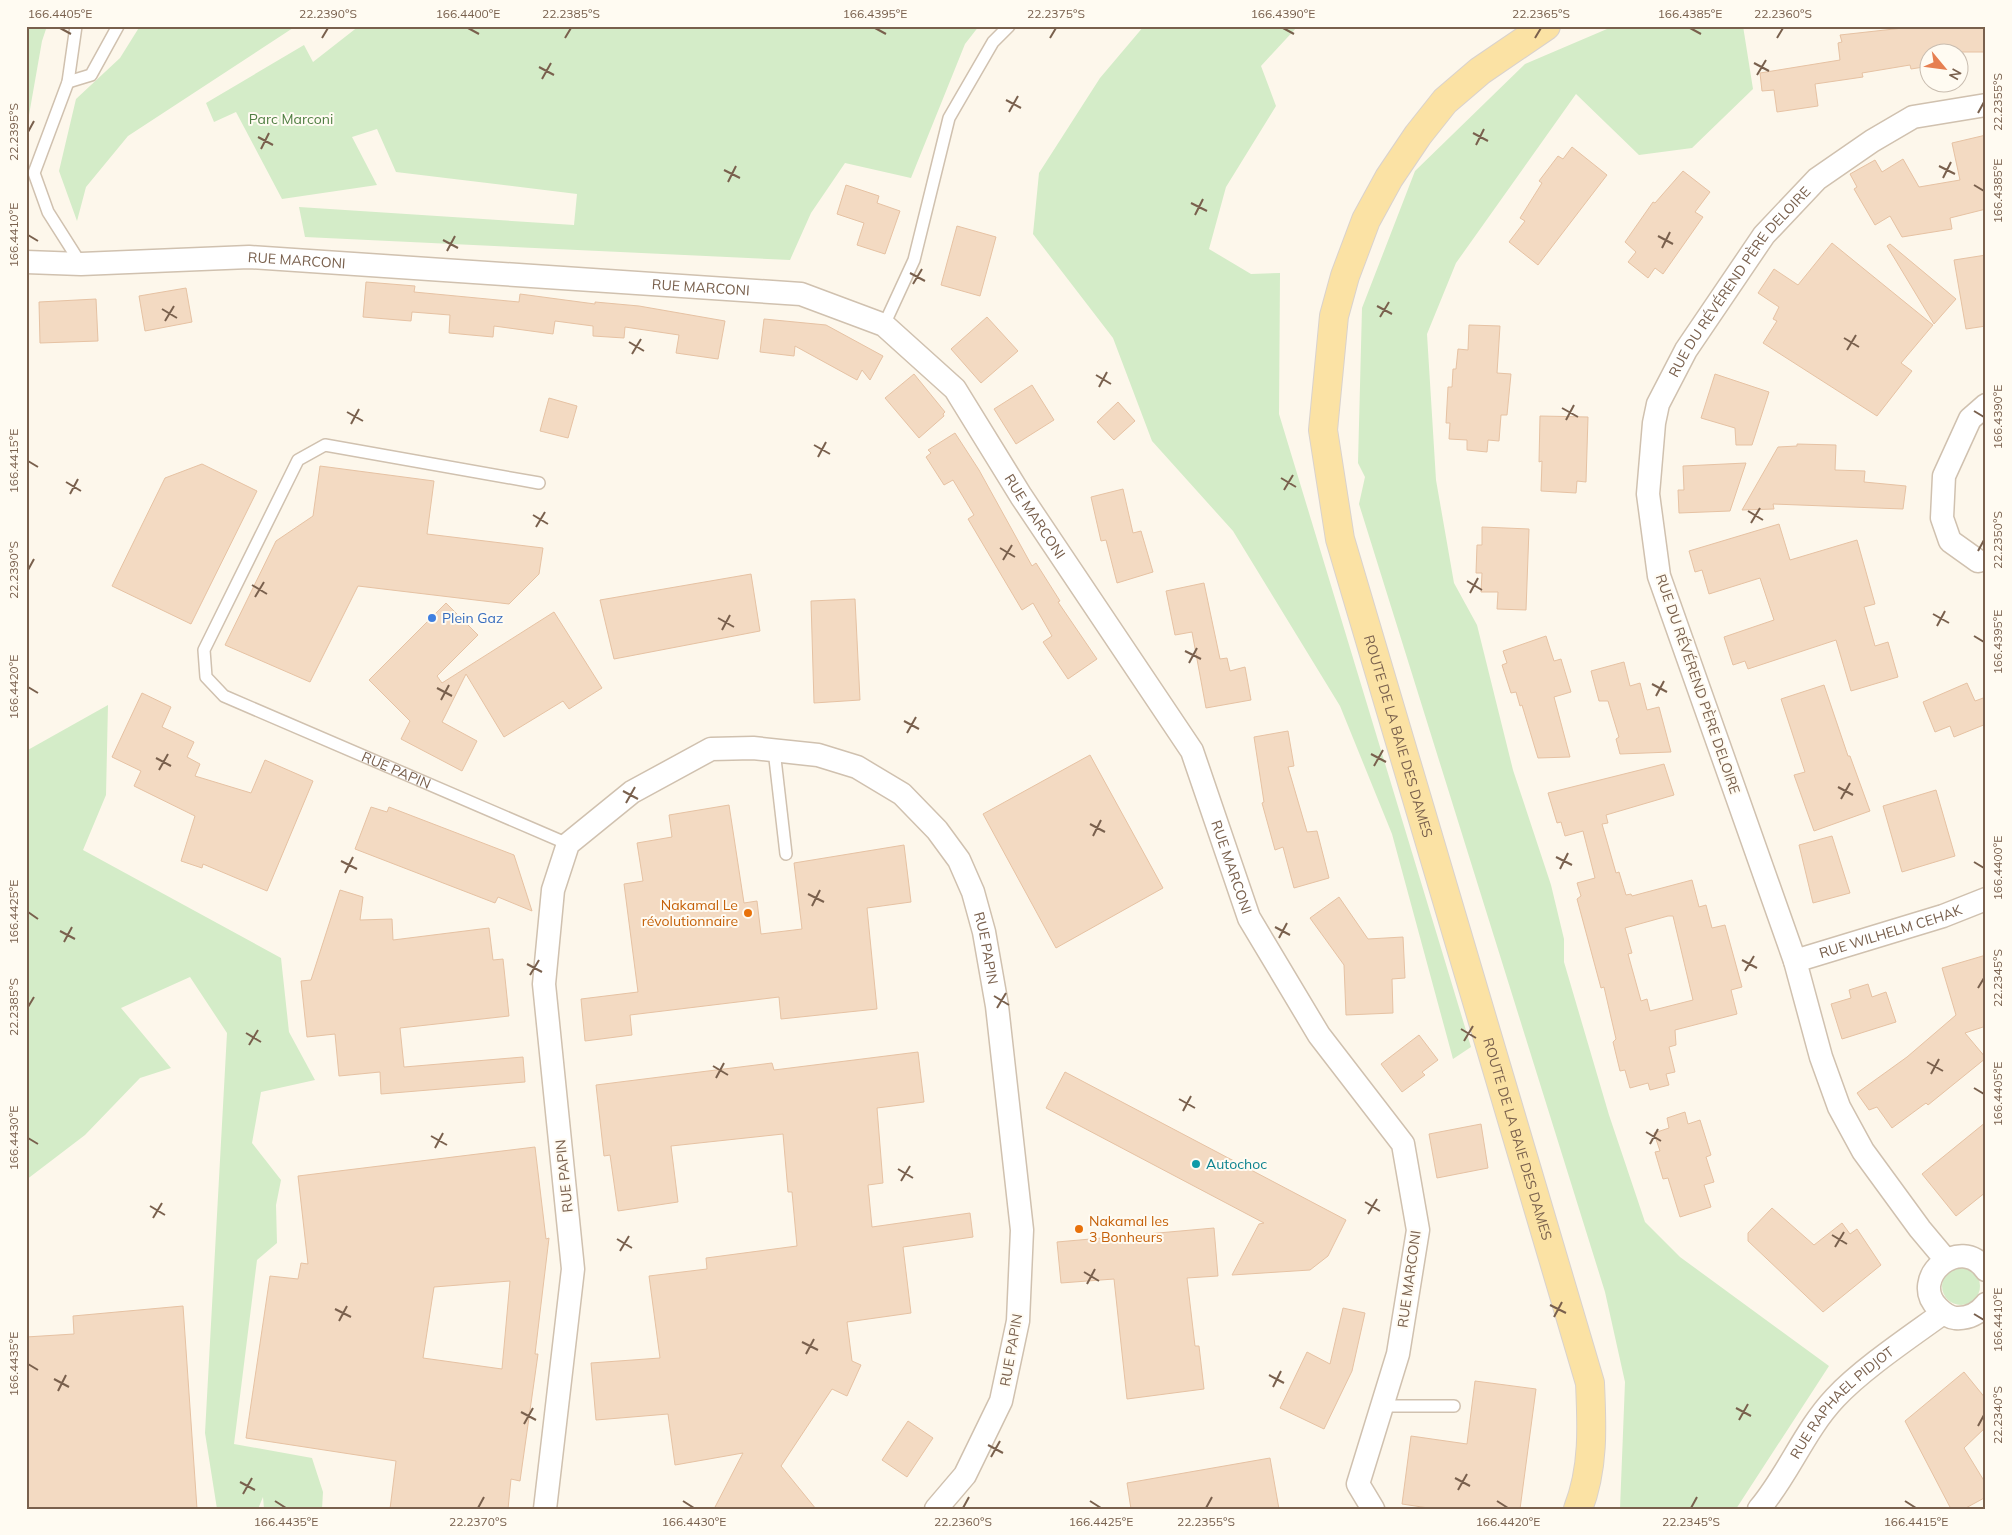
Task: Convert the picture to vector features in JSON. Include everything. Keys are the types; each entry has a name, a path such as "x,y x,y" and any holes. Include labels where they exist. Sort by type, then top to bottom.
{"main road":[{"name":"ROUTE DE LA BAIE DES DAMES","path":"1546,26 1480,71 1445,101 1418,135 1389,178 1366,220 1345,276 1334,316 1323,430 1340,539 1590,1383 1593,1436 1586,1488 1578,1509"}],"street":[{"name":"RUE DU RÉVÉREND PÈRE DELOIRE","path":"1946,1260 1920,1229 1863,1151 1838,1107 1821,1057 1795,961 1659,576 1648,494 1654,423 1658,404 1686,350 1764,235 1817,179 1872,141 1913,117 1986,105"},
{"name":"RUE MARCONI","path":"26,262 81,264 249,256 801,294 884,324 955,390 1021,496 1192,751 1249,918 1319,1035 1403,1144 1418,1230 1398,1354 1358,1484 1373,1509"},
{"path":"1978,561 1950,541 1942,518 1944,476 1970,419 1986,405"},
{"name":"RUE PAPIN","path":"545,1509 573,1269 544,984 553,890 568,844 632,792 711,749 774,750 818,755 858,767 902,794 937,830 959,860 973,892 984,932 997,1006 1022,1230 1018,1321 1001,1401 965,1475 936,1509"},
{"name":"RUE WILHELM CEHAK","path":"1795,961 1943,916 1986,899"},
{"path":"1982,1260 1965,1256 1946,1260 1938,1266 1930,1286 1931,1296 1943,1313 1953,1318 1963,1318 1984,1309"},
{"name":"RUE RAPHAEL PIDJOT","path":"1759,1509 1811,1429 1835,1398 1902,1343 1943,1313"}],"lane":[{"path":"76,26 68,82 34,173 48,212 81,264"},
{"path":"68,82 91,75 118,26"},
{"path":"884,324 914,260 949,118 993,42 1009,26"},
{"name":"RUE PAPIN","path":"539,483 325,445 298,460 204,650 206,677 224,696 568,844"},
{"path":"774,750 786,854"},
{"path":"1382,1406 1454,1406"}],"green space":[{"path":"26,26 47,26 42,41 26,132"},
{"path":"140,26 296,26 128,136 86,187 77,221 59,171 76,99 120,58"},
{"name":"Parc Marconi","path":"359,26 979,26 965,44 911,178 845,163 811,213 790,260 305,237 299,207 574,225 577,194 396,172 377,129 352,137 377,185 282,199 236,112 214,122 206,103 304,45 313,62"},
{"path":"1144,26 1298,26 1261,66 1276,106 1226,187 1209,249 1251,274 1280,273 1279,414 1471,1047 1453,1059 1392,834 1340,706 1233,531 1152,441 1113,338 1033,234 1039,173 1100,78"},
{"path":"1614,26 1743,26 1753,89 1692,148 1639,155 1576,94 1456,263 1427,334 1436,480 1454,583 1477,625 1513,770 1551,885 1564,939 1564,962 1609,1115 1645,1222 1680,1257 1829,1366 1736,1509 1620,1509 1625,1382 1605,1292 1359,504 1365,477 1358,463 1362,308 1415,171 1525,64"},
{"path":"108,705 106,795 83,850 281,958 289,1032 315,1080 261,1092 252,1143 281,1180 276,1205 277,1243 257,1260 234,1444 312,1458 323,1492 322,1509 264,1509 263,1497 258,1509 217,1509 205,1433 227,1033 190,977 121,1008 171,1068 140,1078 85,1135 26,1180 26,751"},
{"path":"1961,1267 1975,1272 1980,1286 1975,1300 1961,1305 1947,1300 1942,1286 1947,1272"}],"building":[{"path":"1921,26 1986,26 1986,52 1970,52 1970,42 1920,42 1920,68 1911,69 1910,65 1862,73 1863,77 1815,84 1818,106 1777,112 1774,90 1762,91 1760,73 1840,60 1838,43 1842,42 1840,35"},
{"path":"1986,135 1986,209 1950,218 1952,229 1902,237 1890,216 1875,225 1854,189 1857,187 1850,174 1875,160 1882,172 1903,159 1919,187 1960,180 1952,143"},
{"path":"1572,147 1607,175 1538,265 1509,242 1525,221 1520,218 1542,183 1539,181 1558,156 1563,159"},
{"path":"1683,171 1710,192 1695,212 1703,217 1663,274 1655,268 1648,278 1628,262 1636,252 1625,242 1653,202 1655,203"},
{"path":"846,185 879,196 877,203 900,211 885,254 857,245 864,223 837,214"},
{"path":"957,226 996,237 980,296 941,285"},
{"path":"1832,243 1933,325 1901,363 1912,371 1877,416 1763,343 1777,321 1773,319 1779,307 1758,293 1774,269 1798,285"},
{"path":"1890,244 1956,299 1934,324 1887,246"},
{"path":"1986,255 1986,326 1966,329 1954,260"},
{"path":"366,282 415,286 414,292 519,302 520,294 595,304 595,302 639,306 725,321 718,359 676,353 679,335 625,327 624,338 593,336 593,326 555,321 553,334 494,326 493,337 449,333 450,315 412,312 411,321 363,317"},
{"path":"186,288 192,322 145,331 139,296"},
{"path":"96,299 98,341 40,343 39,302"},
{"path":"987,317 1018,351 981,383 951,349"},
{"path":"764,319 826,325 883,356 870,380 862,370 857,380 795,346 794,356 760,352"},
{"path":"1469,325 1500,326 1497,373 1511,374 1507,415 1501,415 1499,441 1488,440 1487,452 1467,450 1467,440 1449,439 1450,423 1446,423 1448,387 1452,387 1453,369 1456,369 1458,349 1468,350"},
{"path":"914,374 945,412 944,416 919,438 885,398"},
{"path":"1715,374 1769,392 1752,445 1736,445 1735,428 1701,418"},
{"path":"1032,385 1054,420 1016,444 994,409"},
{"path":"549,398 577,406 568,438 540,431"},
{"path":"1118,402 1135,421 1114,440 1097,422"},
{"path":"1540,416 1588,417 1586,482 1577,481 1576,493 1541,491 1542,461 1539,462"},
{"path":"955,433 979,470 1032,566 1036,563 1060,601 1058,602 1097,659 1068,679 1043,642 1052,636 1033,603 1022,610 968,519 974,515 953,480 944,485 926,457 931,453 928,450"},
{"path":"1797,444 1836,445 1835,470 1865,471 1864,482 1906,486 1903,509 1773,504 1774,509 1742,510 1778,447 1797,446"},
{"path":"1746,463 1730,511 1679,513 1678,490 1684,490 1683,466"},
{"path":"202,464 257,491 191,624 112,586 165,478"},
{"path":"320,466 434,481 427,534 543,548 539,574 509,604 358,586 310,682 225,645 276,541 313,516"},
{"path":"1123,489 1133,533 1141,531 1153,572 1117,583 1106,540 1101,541 1091,497"},
{"path":"1779,524 1790,560 1857,540 1875,604 1864,607 1875,646 1888,642 1898,677 1851,691 1836,640 1748,669 1745,661 1733,665 1724,637 1774,620 1760,578 1709,594 1702,570 1695,572 1689,551"},
{"path":"1482,527 1529,529 1526,610 1497,609 1498,592 1481,592 1482,573 1476,573 1477,545 1482,545"},
{"path":"751,574 760,631 614,659 600,600"},
{"path":"1204,583 1220,659 1227,658 1230,671 1245,667 1251,700 1206,708 1192,632 1175,635 1166,591"},
{"path":"855,599 860,700 814,703 811,601"},
{"path":"446,603 478,635 437,676 442,683 554,612 602,688 569,709 563,701 504,737 466,674 442,722 477,741 462,771 401,739 410,721 369,680"},
{"path":"1546,636 1554,661 1561,659 1571,692 1554,697 1570,757 1538,758 1522,705 1520,706 1516,692 1511,693 1502,665 1507,663 1503,651"},
{"path":"1624,662 1630,686 1640,683 1647,710 1659,707 1671,752 1620,754 1616,739 1619,737 1608,701 1599,701 1591,671"},
{"path":"1967,683 1975,701 1986,697 1986,724 1954,737 1950,726 1935,732 1923,702"},
{"path":"1824,685 1848,756 1850,756 1870,811 1814,831 1794,775 1805,772 1781,699"},
{"path":"142,693 171,707 162,727 194,742 187,757 200,764 195,776 251,793 265,760 313,781 267,891 203,864 202,868 181,861 195,816 134,786 141,771 112,757"},
{"path":"1288,731 1294,766 1288,767 1307,832 1317,831 1329,878 1294,888 1283,847 1275,850 1262,803 1264,802 1254,737"},
{"path":"1090,755 1163,888 1056,948 983,814"},
{"path":"1664,764 1674,795 1606,815 1608,823 1602,824 1616,873 1619,872 1626,895 1631,894 1632,896 1692,880 1699,907 1706,905 1712,928 1725,925 1742,987 1731,990 1737,1014 1675,1030 1676,1045 1669,1047 1675,1072 1666,1074 1669,1085 1650,1090 1648,1083 1630,1088 1625,1070 1620,1071 1613,1042 1616,1039 1604,987 1601,988 1577,899 1581,896 1577,883 1595,878 1583,831 1565,836 1561,822 1557,823 1548,793","holes":["1673,916 1693,1000 1650,1011 1647,999 1641,1001 1628,954 1632,953 1625,928"]},
{"path":"1936,790 1955,856 1902,872 1883,806"},
{"path":"729,805 744,903 757,901 761,934 802,929 794,863 904,845 911,902 867,908 877,1009 781,1019 779,997 630,1015 632,1035 585,1041 581,999 638,992 624,884 643,881 637,843 672,837 669,815"},
{"path":"371,807 387,812 389,807 514,855 532,911 498,897 495,903 355,849"},
{"path":"1832,836 1850,893 1813,903 1799,845"},
{"path":"340,890 363,897 360,920 392,919 393,940 489,928 493,960 503,959 509,1016 400,1028 404,1067 523,1057 525,1082 381,1094 380,1072 339,1076 335,1034 307,1037 301,981 311,980"},
{"path":"1339,897 1368,939 1403,937 1405,978 1392,979 1393,1013 1346,1015 1344,965 1310,918"},
{"path":"1986,955 1986,1026 1965,1033 1986,1058 1928,1105 1926,1103 1892,1128 1877,1107 1869,1110 1857,1093 1907,1057 1956,1015 1942,968"},
{"path":"1868,984 1872,997 1886,992 1896,1022 1842,1039 1831,1004 1851,998 1849,990"},
{"path":"1419,1035 1438,1060 1422,1072 1425,1075 1402,1092 1381,1064"},
{"path":"918,1052 924,1102 877,1108 883,1183 868,1185 872,1227 970,1213 973,1237 903,1247 911,1313 847,1322 852,1361 861,1365 847,1396 832,1389 781,1466 816,1509 714,1509 743,1453 675,1465 668,1414 596,1420 591,1363 660,1358 649,1276 707,1269 706,1258 797,1246 792,1192 788,1192 783,1134 671,1146 678,1202 618,1211 610,1155 604,1156 596,1085 772,1063 774,1070"},
{"name":"Autochoc","path":"1065,1072 1346,1220 1328,1256 1310,1270 1232,1275 1259,1224 1264,1223 1046,1108"},
{"path":"1685,1112 1688,1124 1700,1120 1711,1155 1706,1157 1714,1182 1704,1185 1711,1207 1680,1217 1668,1178 1663,1179 1655,1152 1660,1151 1654,1133 1669,1128 1667,1118"},
{"path":"1986,1122 1986,1192 1956,1216 1922,1174"},
{"path":"1481,1124 1488,1168 1437,1178 1429,1134"},
{"path":"535,1147 546,1239 549,1238 535,1354 538,1354 520,1481 511,1479 508,1509 390,1509 396,1461 246,1438 270,1276 298,1279 301,1263 308,1264 298,1176","holes":["510,1281 502,1369 423,1358 434,1287"]},
{"path":"1772,1208 1814,1245 1842,1223 1850,1234 1857,1229 1881,1265 1823,1312 1748,1241 1748,1233"},
{"path":"1214,1228 1218,1276 1187,1278 1195,1346 1199,1346 1204,1389 1127,1399 1114,1279 1061,1283 1057,1242"},
{"path":"183,1306 197,1509 26,1509 26,1337 74,1334 73,1316"},
{"path":"1343,1308 1365,1313 1352,1371 1324,1429 1280,1408 1307,1352 1330,1364"},
{"path":"1964,1372 1986,1399 1986,1427 1964,1448 1986,1484 1986,1497 1964,1509 1951,1509 1905,1421"},
{"path":"1475,1381 1536,1389 1520,1509 1435,1509 1402,1504 1411,1436 1467,1444"},
{"path":"908,1421 933,1438 907,1477 882,1460"},
{"path":"1270,1458 1279,1509 1131,1509 1127,1483"}],"place":[{"name":"Plein Gaz","path":"432,618"},
{"name":"Nakamal Le révolutionnaire","path":"748,913"},
{"name":"Autochoc","path":"1196,1164"},
{"name":"Nakamal les 3 Bonheurs","path":"1079,1229"}]}
